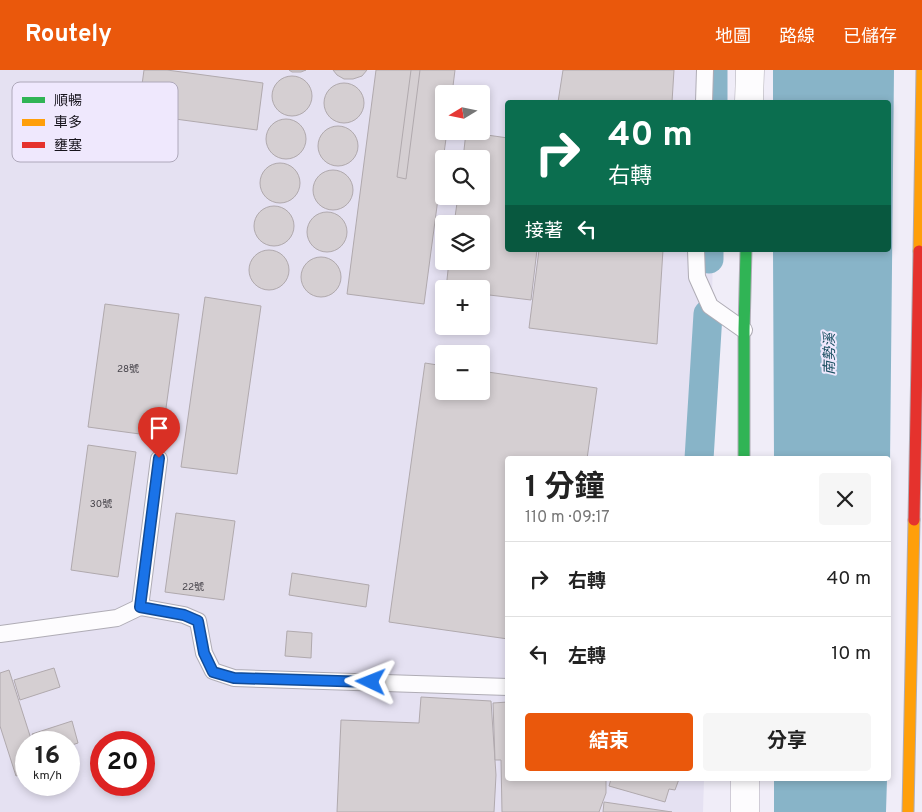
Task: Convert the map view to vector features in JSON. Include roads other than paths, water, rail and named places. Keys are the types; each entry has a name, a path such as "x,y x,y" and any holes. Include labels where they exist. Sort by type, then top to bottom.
{"street":[{"path":"749,100 750,70"},
{"path":"908,812 918,539 922,70"},
{"path":"744,456 746,252"},
{"path":"745,781 745,812"}],"lane":[{"path":"704,100 705,70"},
{"path":"696,252 698,277 710,306 744,330"},
{"path":"140,607 159,458"},
{"path":"0,634 117,618 140,607 184,615 198,621 204,653 213,672 234,678 505,687"}],"water":[{"name":"南勢溪","path":"773,70 894,70 890,456 774,456 773,252 891,252 891,100 773,100"},
{"path":"774,781 887,781 886,812 774,812"}],"waterway":[{"path":"713,70 713,100"},
{"path":"709,252 709,259"},
{"path":"699,456 708,314"}]}
